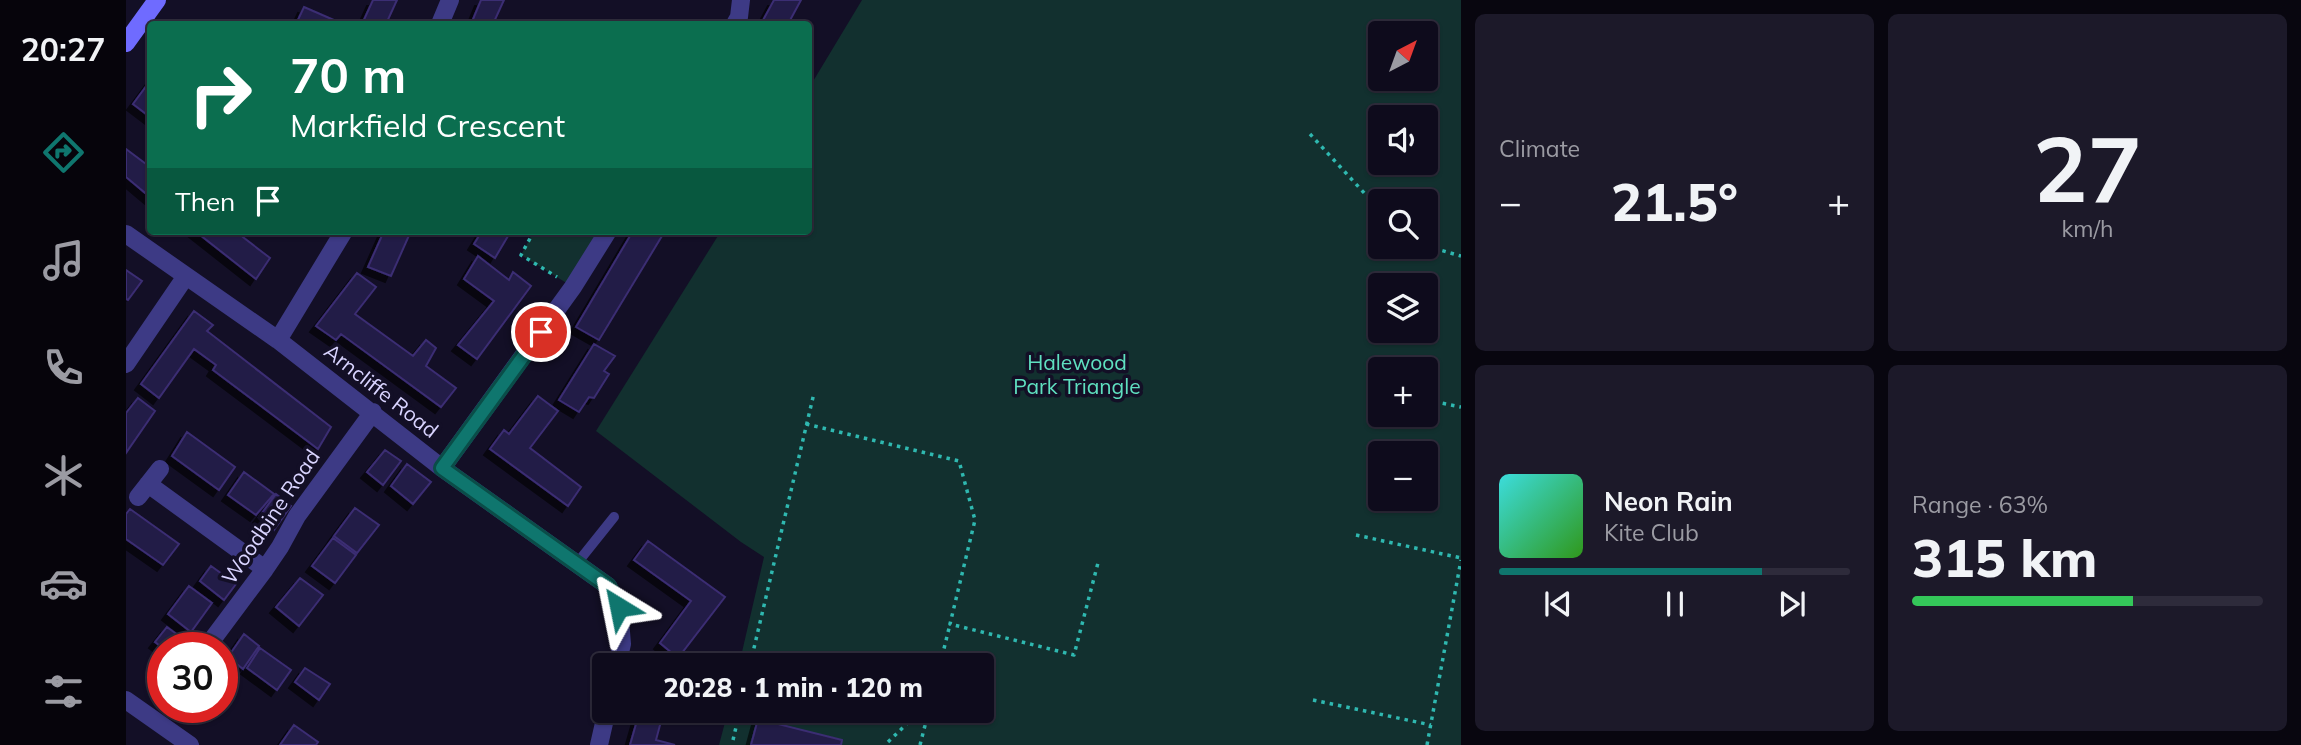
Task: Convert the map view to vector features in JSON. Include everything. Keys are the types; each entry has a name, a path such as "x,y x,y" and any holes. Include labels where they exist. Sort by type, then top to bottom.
{"street":[{"path":"126,43 157,0"},
{"path":"441,21 450,0"},
{"path":"736,21 741,0"},
{"name":"Arncliffe Road","path":"126,234 278,340 442,468 578,562 608,586 619,607 622,644 620,653"},
{"path":"278,340 342,235"},
{"path":"442,468 573,287 606,235"},
{"path":"126,364 186,276"},
{"name":"Woodbine Road","path":"218,632 280,547 297,516 373,412"},
{"path":"160,469 143,490 265,569"},
{"path":"126,700 147,707"},
{"path":"169,723 190,745"},
{"path":"599,745 604,723"}],"lane":[{"path":"578,562 614,517"}],"path":[{"path":"1310,134 1368,198"},
{"path":"532,235 521,255 573,287"},
{"path":"1438,249 1461,256"},
{"path":"753,653 814,393"},
{"path":"1438,402 1461,407"},
{"path":"806,424 959,460 975,520 943,653"},
{"path":"1356,535 1461,559 1427,745"},
{"path":"950,624 1074,655 1099,559"},
{"path":"1313,700 1431,725"},
{"path":"733,740 737,723"},
{"path":"888,742 908,723"},
{"path":"920,745 926,723"}],"green space":[{"name":"Halewood Park Triangle","path":"862,0 1461,0 1461,745 719,745 725,723 994,723 994,653 742,653 764,557 596,431 718,235 812,235 812,83"},
{"path":"532,235 606,235 573,287 521,255"}],"building":[{"path":"373,0 397,0 387,21 363,21"},
{"path":"481,0 504,0 494,21 472,21"},
{"path":"774,0 801,0 790,21 763,21"},
{"path":"304,7 336,21 297,21"},
{"path":"147,85 147,115 133,104"},
{"path":"126,149 147,165 147,194 126,177"},
{"path":"200,235 240,235 270,258 256,279"},
{"path":"382,235 409,235 391,276 368,267"},
{"path":"480,235 509,235 495,258 474,244"},
{"path":"631,235 663,235 599,340 576,327"},
{"path":"478,256 509,280 513,272 531,286 477,359 458,345 494,301 464,279"},
{"path":"126,270 142,281 128,300 126,299"},
{"path":"357,273 376,287 355,314 413,356 426,340 436,348 426,366 456,388 441,407 341,334 336,340 316,326"},
{"path":"194,311 213,325 207,331 331,427 318,449 213,370 216,365 194,349 159,398 141,384"},
{"path":"594,344 615,356 604,371 609,374 594,398 589,397 579,412 559,400"},
{"path":"538,396 558,411 530,448 581,487 568,506 490,449 504,430 509,434"},
{"path":"138,398 155,411 126,453 126,413"},
{"path":"187,432 235,467 219,490 172,456"},
{"path":"385,450 401,461 383,485 367,472"},
{"path":"407,464 431,482 413,504 391,486"},
{"path":"244,472 274,494 256,515 228,495"},
{"path":"276,494 291,506 274,530 259,517"},
{"path":"355,508 379,525 357,553 334,536"},
{"path":"130,509 179,544 163,565 126,539 126,514"},
{"path":"333,538 356,555 335,583 312,566"},
{"path":"648,541 725,597 682,653 672,653 660,643 691,601 634,560"},
{"path":"211,566 236,584 224,600 200,581"},
{"path":"300,578 323,595 299,626 276,607"},
{"path":"189,586 212,603 191,632 168,614"},
{"path":"244,634 259,646 243,669 238,665 238,643"},
{"path":"260,648 291,670 277,690 247,668"},
{"path":"305,668 330,684 319,700 295,682"},
{"path":"636,723 661,723 656,740 675,745 630,745"},
{"path":"757,723 774,723 842,740 841,745 751,745"},
{"path":"294,725 318,742 316,745 280,745"}],"route":[{"path":"541,332 442,468 578,562 608,586 619,607"}]}
